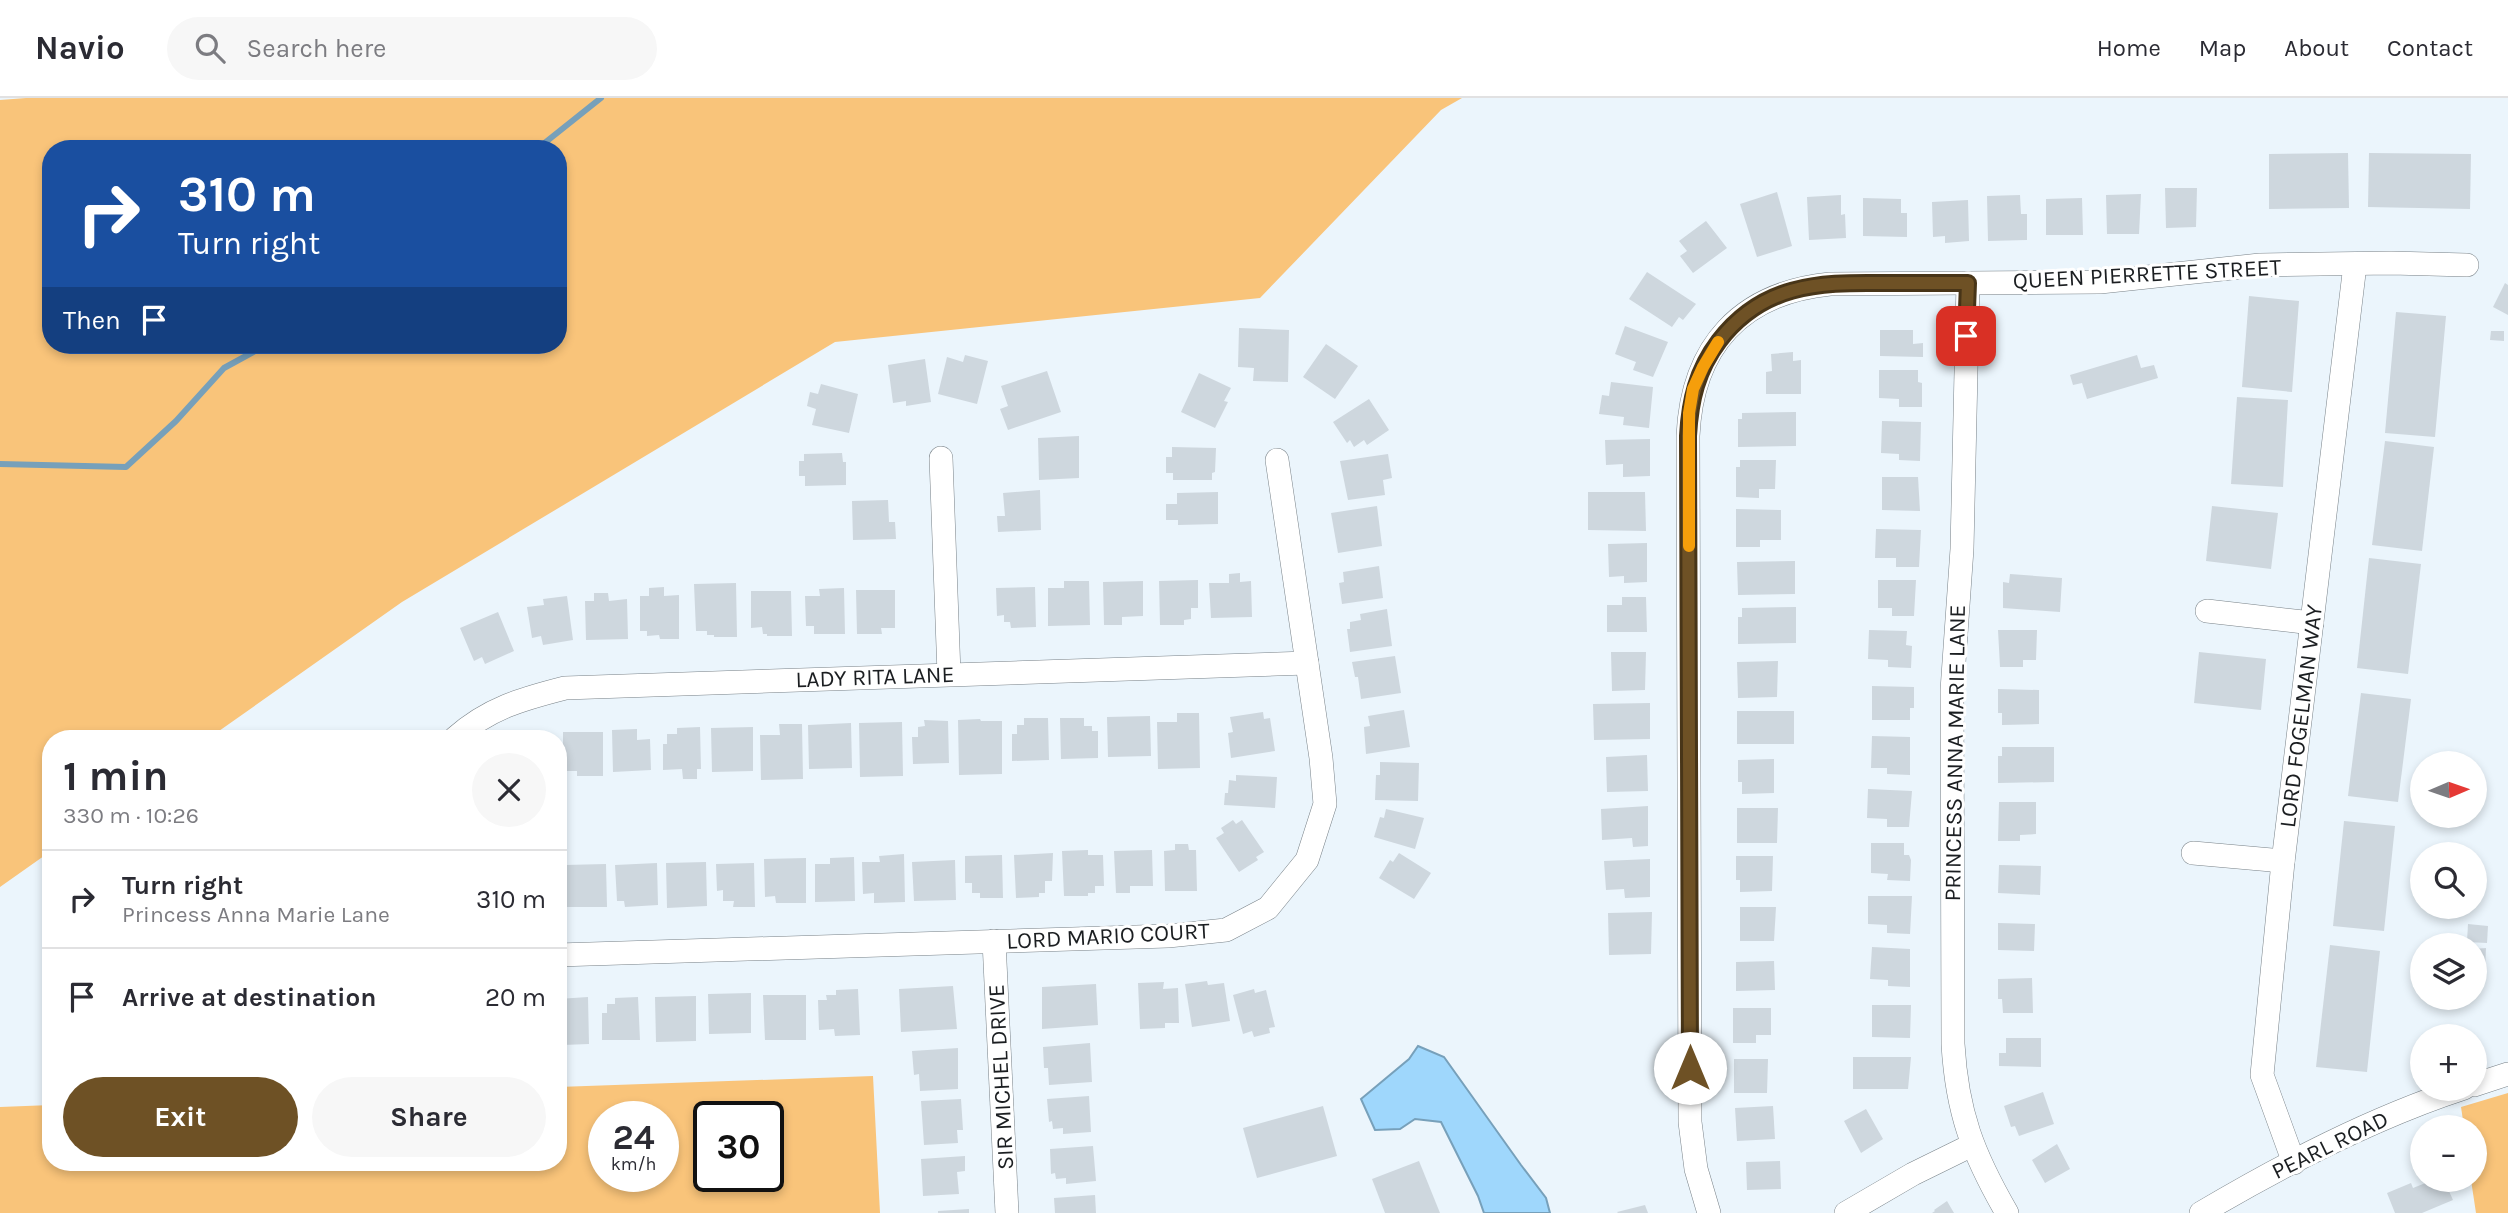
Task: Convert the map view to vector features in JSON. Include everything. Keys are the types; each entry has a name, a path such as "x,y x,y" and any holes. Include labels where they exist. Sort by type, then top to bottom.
{"street":[{"name":"QUEEN PIERRETTE STREET","path":"1709,1213 1696,1169 1690,1122 1688,436 1693,389 1713,350 1731,327 1750,310 1783,293 1814,286 1850,283 2100,282 2260,265 2467,265"},
{"name":"LORD FOGELMAN WAY","path":"2294,1163 2262,1075 2283,861 2355,265"},
{"name":"PRINCESS ANNA MARIE LANE","path":"1968,283 1962,549 1952,690 1954,1072 1972,1145 2007,1213"},
{"path":"941,458 949,674"},
{"name":"LORD MARIO COURT","path":"567,955 1168,936 1226,930 1268,908 1307,860 1325,804 1277,460"},
{"path":"2207,611 2312,623"},
{"name":"LADY RITA LANE","path":"464,730 513,701 565,688 1307,663"},
{"path":"2193,853 2283,861"},
{"name":"SIR MICHEL DRIVE","path":"994,941 1007,1213"},
{"path":"2487,1081 2508,1074"},
{"name":"PEARL ROAD","path":"2201,1213 2257,1180 2425,1101"},
{"path":"1846,1213 1913,1174 1972,1145"}],"shaded area":[{"path":"1462,98 1441,110 1260,298 835,342 402,602 220,730 42,730 42,857 0,887 0,100"},
{"path":"873,1076 880,1213 0,1213 0,1107 42,1105 42,1171 567,1171 567,1087"},
{"path":"2508,1093 2508,1213 2476,1213 2473,1192 2487,1192 2487,1115 2462,1115 2461,1107"}],"water":[{"path":"1418,1046 1444,1057 1546,1198 1550,1213 1484,1213 1441,1122 1415,1119 1400,1129 1375,1130 1361,1099 1409,1059"}],"building":[{"path":"2348,153 2349,208 2269,209 2269,154"},
{"path":"2369,153 2471,154 2470,209 2368,207"},
{"path":"2165,188 2197,188 2196,227 2166,228"},
{"path":"1777,192 1792,246 1757,257 1740,204"},
{"path":"2141,194 2139,234 2107,234 2106,195"},
{"path":"1841,195 1841,215 1845,214 1846,238 1809,240 1807,197"},
{"path":"2020,195 2021,214 2027,214 2027,240 1988,241 1987,196"},
{"path":"1863,198 1901,199 1901,213 1907,213 1907,237 1863,236"},
{"path":"2082,198 2083,235 2046,235 2046,199"},
{"path":"1968,200 1969,241 1945,243 1945,236 1933,237 1932,202"},
{"path":"1706,221 1727,248 1693,273 1680,256 1687,251 1679,241"},
{"path":"1647,272 1696,304 1683,320 1679,317 1672,327 1629,299"},
{"path":"2505,283 2508,285 2508,315 2493,307"},
{"path":"2249,296 2299,301 2292,392 2242,387"},
{"path":"2396,312 2446,316 2435,437 2385,433"},
{"path":"1625,326 1668,342 1653,377 1633,370 1636,362 1615,354"},
{"path":"1239,328 1289,330 1288,382 1253,381 1254,368 1238,367"},
{"path":"1880,330 1913,330 1913,344 1923,343 1923,357 1880,356"},
{"path":"2491,331 2504,331 2504,341 2490,340"},
{"path":"1326,344 1358,366 1335,399 1303,377"},
{"path":"1793,352 1793,361 1801,360 1801,394 1766,394 1766,372 1772,371 1771,354"},
{"path":"965,355 988,361 977,404 938,394 947,357 963,362"},
{"path":"2137,355 2141,368 2154,365 2158,378 2087,399 2082,383 2073,385 2070,375"},
{"path":"925,359 931,402 906,406 906,401 893,403 888,365"},
{"path":"1879,370 1918,370 1918,382 1922,383 1922,407 1899,407 1899,399 1879,398"},
{"path":"1047,371 1061,412 1008,430 1000,409 1008,406 1001,386"},
{"path":"1199,373 1231,388 1224,401 1228,402 1215,428 1181,412"},
{"path":"1611,382 1653,387 1649,428 1623,425 1624,417 1599,414 1602,395 1609,396"},
{"path":"821,384 858,394 849,433 812,425 816,409 807,406 810,392 818,394"},
{"path":"2237,397 2288,400 2283,487 2231,484"},
{"path":"1369,399 1389,430 1367,445 1364,440 1354,447 1350,440 1347,443 1333,422"},
{"path":"1796,412 1796,446 1738,447 1738,419 1742,419 1742,413"},
{"path":"1882,421 1921,422 1920,461 1899,460 1899,454 1881,453"},
{"path":"1079,436 1079,478 1039,480 1038,438"},
{"path":"1650,439 1650,476 1623,477 1623,464 1606,465 1605,440"},
{"path":"2385,441 2434,447 2422,551 2372,545"},
{"path":"1172,447 1216,448 1212,480 1173,480 1173,473 1166,473 1166,457 1172,457"},
{"path":"842,453 843,462 846,462 846,485 805,486 805,476 799,476 799,461 804,461 804,454"},
{"path":"1388,454 1392,478 1383,480 1385,495 1348,500 1340,461"},
{"path":"1740,460 1776,460 1775,489 1759,489 1759,498 1736,497 1736,467 1740,467"},
{"path":"1882,477 1918,477 1920,511 1882,510"},
{"path":"1040,490 1041,530 998,532 997,516 1005,516 1003,493"},
{"path":"1218,492 1218,524 1178,525 1178,520 1166,520 1166,504 1177,504 1177,493"},
{"path":"1588,492 1645,492 1646,531 1588,530"},
{"path":"888,500 889,522 895,522 896,539 853,540 852,501"},
{"path":"1377,506 1382,546 1338,553 1331,513"},
{"path":"2212,506 2278,513 2271,569 2206,561"},
{"path":"1736,509 1781,510 1781,540 1760,540 1760,547 1736,547"},
{"path":"1876,529 1921,530 1919,567 1896,567 1896,558 1875,558"},
{"path":"1647,543 1647,582 1624,583 1624,576 1609,577 1608,544"},
{"path":"2369,558 2421,564 2408,674 2357,668"},
{"path":"1795,561 1795,594 1738,595 1737,562"},
{"path":"1379,566 1383,598 1342,604 1339,583 1344,582 1343,572"},
{"path":"1240,573 1240,582 1251,581 1252,617 1211,618 1209,583 1229,583 1229,574"},
{"path":"2010,574 2062,578 2060,612 2003,608 2003,582 2009,583"},
{"path":"1198,580 1198,608 1191,608 1191,619 1184,620 1184,625 1160,625 1159,581"},
{"path":"1878,580 1916,580 1914,616 1892,616 1892,608 1878,608"},
{"path":"1064,581 1089,581 1090,625 1048,626 1048,588 1064,588"},
{"path":"1143,581 1143,616 1122,617 1122,625 1104,625 1103,582"},
{"path":"736,583 737,637 714,637 707,635 707,631 696,631 694,584"},
{"path":"664,587 664,596 679,595 679,639 660,639 659,635 647,636 647,631 640,631 640,596 649,596 649,588"},
{"path":"1035,587 1036,627 1011,628 1010,622 1004,622 1004,615 997,616 996,588"},
{"path":"844,588 845,634 814,634 814,626 806,626 805,596 820,596 819,589"},
{"path":"856,590 895,590 895,628 881,628 882,634 857,634"},
{"path":"751,591 791,591 792,636 767,636 763,634 762,627 751,628"},
{"path":"594,593 608,593 609,601 627,599 628,639 586,640 585,601 594,601"},
{"path":"567,596 573,640 543,645 541,636 532,638 527,607 544,605 543,599"},
{"path":"1622,597 1646,597 1647,632 1607,632 1607,605 1622,605"},
{"path":"1796,607 1796,643 1738,644 1738,617 1742,617 1742,608"},
{"path":"1387,609 1392,646 1350,652 1347,629 1350,629 1350,622 1361,620 1360,614"},
{"path":"498,612 514,651 485,664 482,657 474,661 460,628"},
{"path":"1869,630 1907,631 1906,645 1912,646 1911,668 1888,667 1888,660 1868,659"},
{"path":"1998,630 2037,630 2036,660 2023,660 2023,667 2000,667"},
{"path":"1611,652 1646,652 1645,690 1612,691"},
{"path":"2199,652 2266,659 2261,710 2194,703"},
{"path":"1395,656 1401,693 1361,699 1358,677 1355,677 1352,662"},
{"path":"1778,661 1777,697 1738,698 1737,662"},
{"path":"1872,686 1914,687 1914,708 1910,708 1910,720 1872,720"},
{"path":"1998,689 2039,690 2039,724 2002,725 2002,713 1998,713"},
{"path":"2361,693 2411,699 2398,802 2348,796"},
{"path":"1650,703 1650,739 1594,740 1593,704"},
{"path":"1404,710 1410,747 1366,754 1364,727 1370,726 1368,716"},
{"path":"1737,711 1794,711 1794,744 1737,744"},
{"path":"1263,712 1264,719 1270,718 1275,751 1231,758 1228,733 1233,732 1230,717"},
{"path":"1177,713 1199,713 1200,768 1158,769 1157,722 1177,722"},
{"path":"1150,716 1151,756 1108,757 1107,717"},
{"path":"1024,718 1048,718 1049,760 1012,761 1012,734 1017,734 1017,725 1024,725"},
{"path":"1060,718 1084,718 1084,726 1092,726 1092,731 1098,731 1098,758 1061,759"},
{"path":"924,720 948,721 949,763 913,764 912,737 918,737 918,727 925,726"},
{"path":"958,720 1002,721 1002,774 959,775"},
{"path":"902,722 903,776 860,777 859,723"},
{"path":"851,723 852,768 809,769 808,725"},
{"path":"779,724 802,724 803,779 761,780 760,735 780,735"},
{"path":"700,727 701,769 697,769 697,779 683,779 682,769 663,770 663,744 667,744 667,734 677,734 677,728"},
{"path":"753,727 753,771 712,772 711,728"},
{"path":"637,729 637,740 650,739 651,770 613,772 612,730"},
{"path":"567,732 603,732 603,776 577,776 577,771 567,771"},
{"path":"1872,736 1910,737 1910,775 1887,774 1887,768 1871,768"},
{"path":"2002,747 2054,747 2054,782 1998,783 1998,756 2002,756"},
{"path":"1647,755 1648,791 1607,792 1606,757"},
{"path":"1774,759 1774,793 1742,794 1742,782 1738,782 1738,760"},
{"path":"1380,762 1419,763 1418,801 1375,800 1376,775 1380,775"},
{"path":"1236,775 1277,777 1275,808 1224,805 1229,780 1236,781"},
{"path":"1868,789 1912,791 1909,827 1887,827 1887,819 1867,818"},
{"path":"1999,802 2036,802 2036,834 2020,835 2020,841 1998,841"},
{"path":"1648,806 1648,846 1633,847 1632,838 1602,840 1601,809"},
{"path":"1737,808 1778,808 1777,843 1737,843"},
{"path":"1386,809 1424,818 1415,849 1374,837 1380,817 1384,818"},
{"path":"1233,820 1236,824 1242,820 1264,852 1256,857 1258,860 1239,872 1216,838 1224,833 1221,828"},
{"path":"2344,821 2395,826 2384,931 2333,926"},
{"path":"1871,843 1904,843 1904,855 1909,855 1911,860 1910,881 1887,880 1888,874 1871,873"},
{"path":"1175,844 1188,844 1189,850 1196,850 1197,891 1165,891 1164,851 1175,850"},
{"path":"1088,850 1088,855 1103,855 1104,886 1095,886 1095,893 1088,893 1088,896 1064,896 1062,851"},
{"path":"1152,850 1153,886 1130,886 1130,893 1116,893 1114,851"},
{"path":"1053,853 1052,881 1045,881 1045,893 1039,893 1039,897 1016,898 1014,855"},
{"path":"1399,853 1431,873 1414,899 1379,878 1390,860 1393,862"},
{"path":"904,854 905,902 874,903 874,893 863,894 862,862 880,862 879,856"},
{"path":"1002,855 1003,898 980,898 980,893 972,893 972,883 965,883 965,856"},
{"path":"1736,856 1773,856 1772,891 1740,892 1740,880 1736,880"},
{"path":"854,857 855,901 815,902 815,864 830,864 830,858"},
{"path":"806,858 806,903 776,903 775,896 765,897 764,859"},
{"path":"1650,859 1650,897 1625,898 1624,889 1606,890 1604,861"},
{"path":"955,860 956,900 914,901 912,862"},
{"path":"706,862 707,906 667,908 666,863"},
{"path":"657,863 658,905 625,907 624,901 617,901 615,865"},
{"path":"754,863 755,907 733,907 734,901 723,901 723,890 717,891 716,864"},
{"path":"606,864 607,907 567,907 567,865"},
{"path":"1999,865 2041,866 2040,895 1998,893"},
{"path":"1868,896 1912,896 1910,934 1887,933 1887,925 1868,924"},
{"path":"1740,907 1776,907 1774,941 1740,941"},
{"path":"1652,912 1651,954 1609,955 1608,913"},
{"path":"1998,923 2035,924 2034,951 1998,950"},
{"path":"2468,924 2488,926 2487,943 2487,933 2468,933"},
{"path":"2330,945 2380,951 2367,1072 2316,1067"},
{"path":"1872,947 1910,949 1910,987 1888,986 1888,980 1870,979"},
{"path":"1774,961 1775,990 1736,991 1736,962"},
{"path":"2032,978 2033,1013 2003,1013 2002,999 1998,999 1998,979"},
{"path":"1207,981 1208,985 1224,983 1230,1021 1192,1027 1185,984"},
{"path":"1164,982 1163,989 1178,988 1179,1023 1165,1023 1165,1028 1140,1029 1138,983"},
{"path":"1096,984 1098,1025 1042,1029 1042,987"},
{"path":"953,986 957,1029 901,1032 899,989"},
{"path":"858,989 860,1035 835,1036 834,1029 819,1030 818,1000 827,1000 826,995 836,995 836,990"},
{"path":"1254,989 1255,993 1266,990 1275,1027 1269,1028 1270,1033 1254,1037 1252,1031 1243,1034 1233,995"},
{"path":"751,993 751,1033 709,1034 708,994"},
{"path":"763,995 806,995 806,1040 765,1040"},
{"path":"696,996 696,1041 656,1042 655,997"},
{"path":"588,997 589,1044 567,1045 567,998"},
{"path":"638,997 640,1040 602,1040 602,1013 607,1013 607,1004 615,1004 615,998"},
{"path":"1872,1005 1911,1005 1910,1038 1872,1037"},
{"path":"1733,1008 1771,1008 1771,1035 1756,1035 1756,1043 1733,1043"},
{"path":"2006,1038 2041,1038 2041,1067 1999,1066 1999,1053 2006,1053"},
{"path":"1090,1043 1092,1082 1049,1085 1048,1068 1044,1068 1043,1047"},
{"path":"958,1048 958,1089 920,1091 919,1074 914,1075 912,1051"},
{"path":"1853,1057 1911,1057 1908,1089 1853,1089"},
{"path":"1734,1059 1768,1059 1767,1093 1734,1093"},
{"path":"2043,1092 2054,1124 2019,1136 2015,1126 2011,1127 2004,1106"},
{"path":"1089,1096 1091,1132 1063,1134 1063,1128 1053,1129 1052,1121 1049,1122 1047,1099"},
{"path":"961,1099 963,1130 957,1130 958,1143 924,1145 921,1101"},
{"path":"1323,1106 1337,1156 1257,1178 1243,1128"},
{"path":"1773,1106 1775,1139 1737,1141 1735,1108"},
{"path":"1866,1109 1883,1139 1861,1153 1844,1121"},
{"path":"2057,1144 2070,1169 2045,1183 2032,1160"},
{"path":"1093,1146 1096,1181 1066,1184 1066,1178 1056,1179 1055,1173 1051,1174 1050,1149"},
{"path":"965,1156 965,1171 957,1172 959,1194 923,1196 921,1159"},
{"path":"1419,1161 1440,1213 1385,1213 1372,1179"},
{"path":"1780,1161 1781,1189 1747,1190 1746,1162"},
{"path":"2410,1183 2410,1192 2449,1192 2453,1200 2422,1213 2395,1213 2387,1193"},
{"path":"1095,1195 1096,1213 1055,1213 1054,1198"},
{"path":"1947,1201 1954,1213 1932,1213 1934,1210"},
{"path":"1645,1205 1648,1213 1617,1212"},
{"path":"969,1209 969,1213 938,1213 938,1211"}],"waterway":[{"path":"548,140 601,98"},
{"path":"0,464 126,467 176,421 224,368 250,354"}],"slow traffic":[{"path":"1689,546 1689,413 1693,389 1718,342"}],"route":[{"path":"1690,1068 1688,436 1693,389 1713,350 1737,321 1765,300 1797,289 1850,283 1968,283 1966,336"}]}
